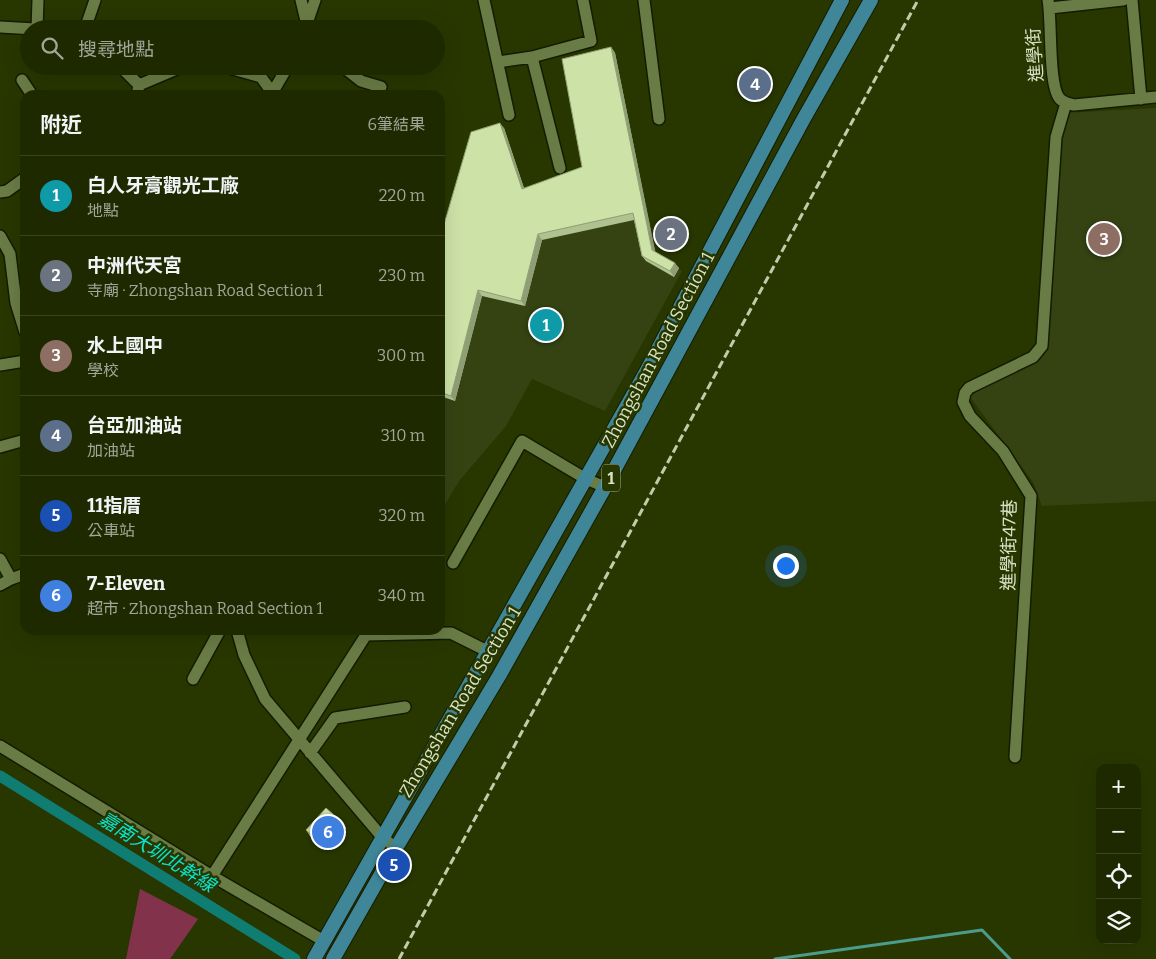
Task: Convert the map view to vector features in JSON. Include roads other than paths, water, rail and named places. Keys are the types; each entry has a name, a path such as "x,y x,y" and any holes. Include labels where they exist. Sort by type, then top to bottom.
{"main road":[{"name":"Zhongshan Road Section 1","path":"324,941 651,363 842,0"},
{"name":"Zhongshan Road Section 1","path":"336,954 396,848 499,676 605,487 803,120 871,0"},
{"path":"785,107 803,120"},
{"name":"1","path":"314,959 324,941"}],"street":[{"path":"37,20 38,0"},
{"path":"88,20 95,0"},
{"path":"301,0 305,20"},
{"path":"309,20 315,0"},
{"path":"484,0 509,115"},
{"path":"498,62 532,57 591,42 584,0"},
{"path":"644,0 659,119"},
{"path":"1049,4 1122,0"},
{"path":"1132,0 1141,99"},
{"name":"進學街","path":"1049,4 1053,85 1059,99 1066,103"},
{"path":"0,27 20,28"},
{"path":"532,57 560,168"},
{"path":"127,75 138,90 167,75"},
{"path":"254,75 261,77 270,90"},
{"path":"275,90 283,75"},
{"path":"353,75 361,81 381,87"},
{"path":"22,80 29,90"},
{"path":"1066,103 1074,105 1156,97"},
{"name":"進學街47巷","path":"1016,756 1031,496 1003,451 970,416 963,402 965,393 969,388 1033,357 1042,346 1056,137 1066,103"},
{"path":"0,192 7,191 20,182"},
{"path":"2,245 10,254 20,290 16,302 20,315"},
{"path":"0,365 20,362"},
{"path":"0,447 20,441"},
{"path":"453,562 522,441 605,487"},
{"path":"0,559 11,579"},
{"path":"0,585 20,576"},
{"path":"445,633 452,633 489,652"},
{"path":"192,679 217,635"},
{"path":"238,635 244,655 264,699 382,838 396,848"},
{"path":"212,876 366,635"},
{"path":"310,753 335,718 405,707"},
{"path":"0,746 212,876 324,941"}],"waterway":[{"name":"嘉南大圳北幹線","path":"0,776 295,959"},
{"path":"775,959 982,930 1010,959"}],"railway":[{"path":"399,959 918,0"}],"place":[{"name":"台亞加油站","path":"755,84"},
{"name":"中洲代天宮","path":"671,234"},
{"name":"水上國中","path":"1104,239"},
{"name":"白人牙膏觀光工廠","path":"546,325"},
{"name":"7-Eleven","path":"328,832"},
{"name":"11指厝","path":"394,865"}]}
